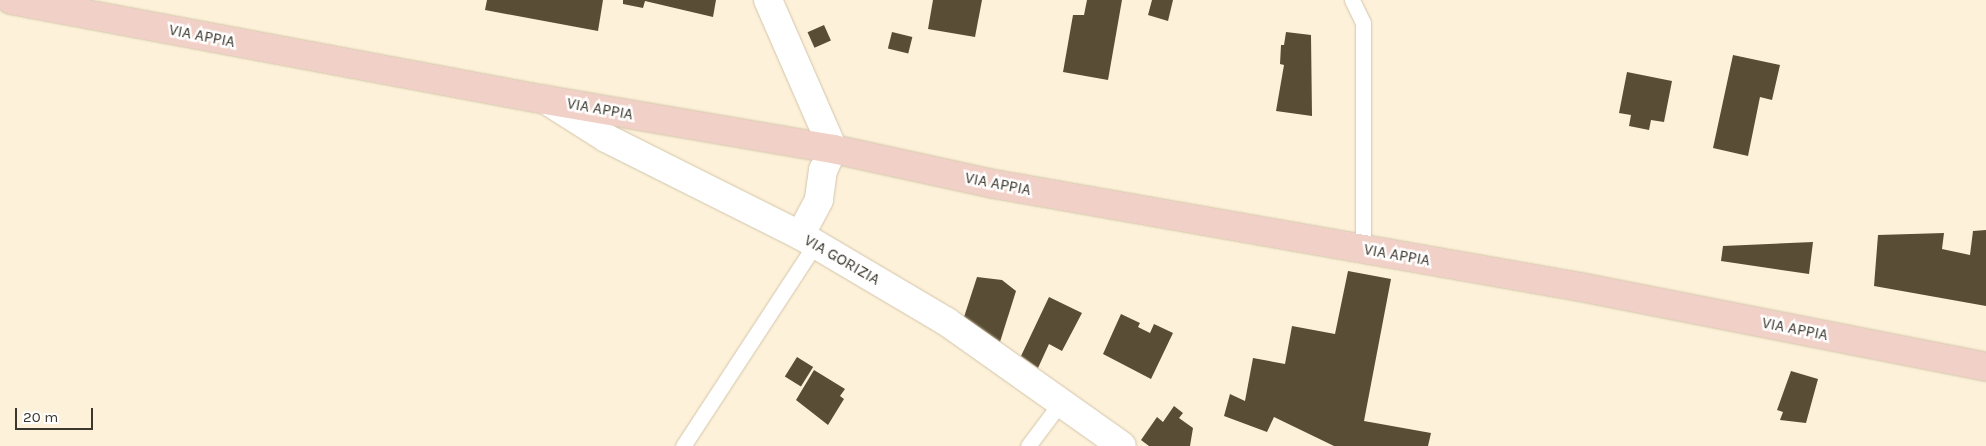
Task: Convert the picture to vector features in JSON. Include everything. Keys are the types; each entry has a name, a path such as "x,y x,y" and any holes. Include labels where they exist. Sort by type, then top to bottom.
{"main road":[{"name":"VIA APPIA","path":"10,0 546,100 833,149 994,184 1363,249 1986,367"}],"street":[{"path":"768,0 833,149 823,170 819,200 807,239"},
{"name":"VIA GORIZIA","path":"546,100 606,138 807,239 947,322 1122,446"}],"lane":[{"path":"1352,0 1364,23 1363,249"},
{"path":"683,446 807,239"},
{"path":"1028,446 1061,402"}],"building":[{"path":"487,0 603,0 598,31 485,10"},
{"path":"623,0 716,0 713,17 645,1 643,8 623,4"},
{"path":"933,0 982,0 975,37 928,29"},
{"path":"1087,0 1122,0 1108,80 1063,72 1073,15 1084,15"},
{"path":"1152,0 1173,0 1168,21 1148,15"},
{"path":"824,25 831,41 814,48 808,32"},
{"path":"892,32 912,37 908,54 888,48"},
{"path":"1286,32 1311,35 1312,116 1276,111 1284,65 1280,64 1281,45 1284,45"},
{"path":"1733,55 1780,65 1772,100 1760,97 1748,156 1713,148"},
{"path":"1627,72 1672,81 1664,122 1651,120 1649,130 1629,126 1631,115 1619,113"},
{"path":"1986,230 1986,306 1874,286 1878,235 1944,233 1942,249 1970,255 1973,231"},
{"path":"1813,242 1809,274 1721,261 1723,246"},
{"path":"1348,271 1391,279 1364,421 1431,433 1428,446 1334,446 1274,417 1267,432 1224,416 1230,394 1245,401 1253,358 1285,364 1292,326 1335,334"},
{"path":"977,277 1002,280 1016,291 1000,342 964,317"},
{"path":"1049,297 1082,313 1062,351 1049,344 1038,368 1021,356"},
{"path":"1121,314 1140,323 1138,327 1150,333 1154,324 1173,333 1151,379 1103,354"},
{"path":"797,357 813,367 801,387 785,377"},
{"path":"814,370 845,389 840,396 844,399 828,425 796,400"},
{"path":"1791,371 1818,379 1806,423 1780,420 1783,412 1777,410"},
{"path":"1174,406 1183,413 1179,418 1193,428 1190,446 1149,446 1141,440 1157,417 1163,422"}]}
